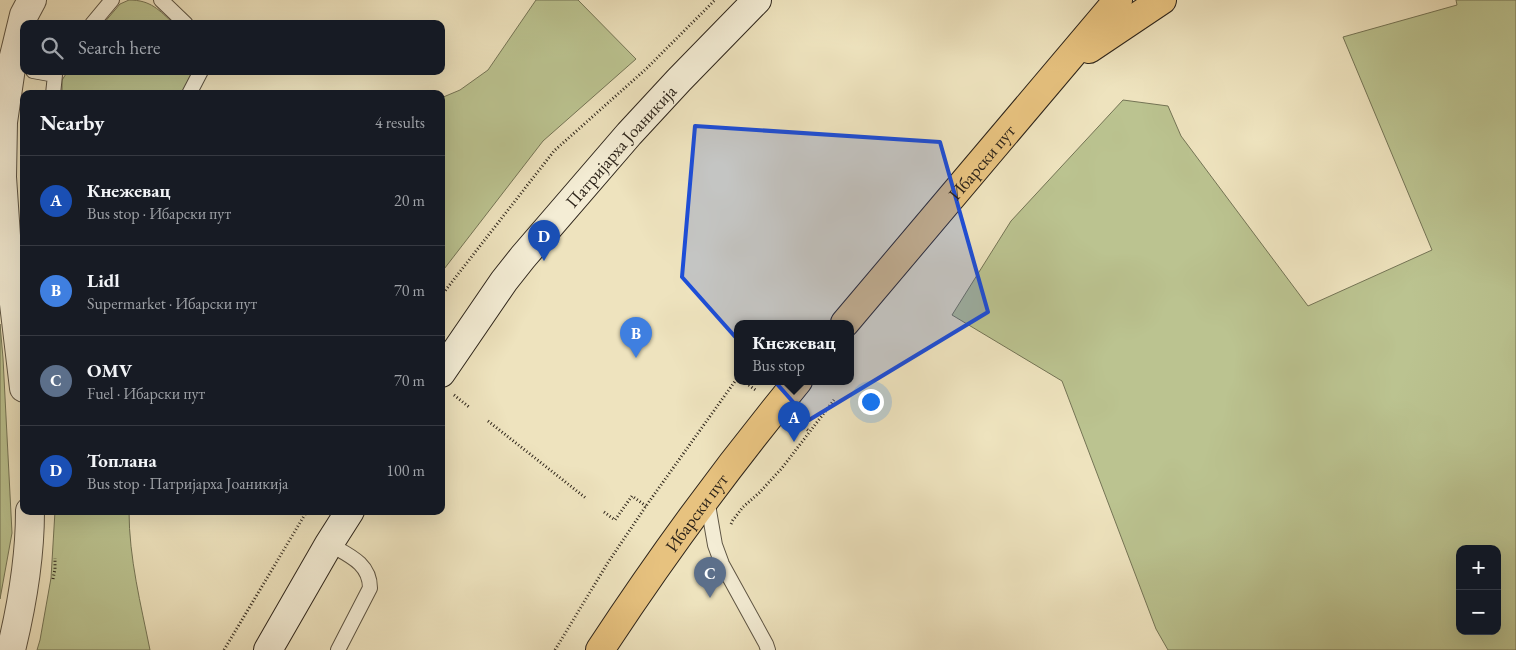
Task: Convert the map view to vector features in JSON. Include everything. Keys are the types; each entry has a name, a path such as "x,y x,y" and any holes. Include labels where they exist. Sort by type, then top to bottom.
{"main road":[{"path":"24,20 32,0"},
{"name":"Патријарха Јоаникија","path":"445,382 504,281 523,257 635,127 678,80 757,0"},
{"name":"Ибарски пут","path":"848,320 1118,0"},
{"path":"1057,71 1162,0"},
{"path":"20,354 6,236 2,177 3,122 21,75"},
{"name":"Ибарски пут","path":"600,650 707,498 795,385"},
{"path":"268,650 347,515"},
{"path":"11,650 17,626 28,556 32,516"}],"lane":[{"path":"95,20 112,0"},
{"path":"161,0 182,20"},
{"path":"54,90 57,75"},
{"path":"192,90 199,75"},
{"path":"707,498 715,545 722,564 768,650"},
{"path":"329,544 357,560 365,568 370,579 370,588 338,650"}],"path":[{"path":"445,291 554,151 646,69 715,0"},
{"path":"445,382 469,406"},
{"path":"555,650 607,564 734,383"},
{"path":"715,545 726,539 732,520 782,468 834,400"},
{"path":"488,421 587,499"},
{"path":"604,512 615,520 632,496 646,506"},
{"path":"224,650 305,515"}],"highlighted area":[{"path":"695,126 940,142 988,312 809,420 682,277"}],"green space":[{"path":"129,0 137,0 159,10 170,20 106,20 120,4"},
{"path":"536,0 578,0 636,59 543,141 445,268 445,96 460,90 488,70"},
{"path":"1456,0 1516,0 1516,650 1168,650 1156,629 1062,381 952,315 1011,221 1123,100 1168,106 1181,136 1308,306 1432,250 1343,37 1457,5"},
{"path":"65,75 191,75 183,90 62,90 62,80"},
{"path":"0,324 12,533 0,599"},
{"path":"55,515 129,515 133,564 150,650 37,650 51,578"}],"place":[{"name":"Топлана","path":"544,261"},
{"name":"Lidl","path":"636,358"},
{"name":"Кнежевац","path":"794,442"},
{"name":"OMV","path":"710,598"}]}
